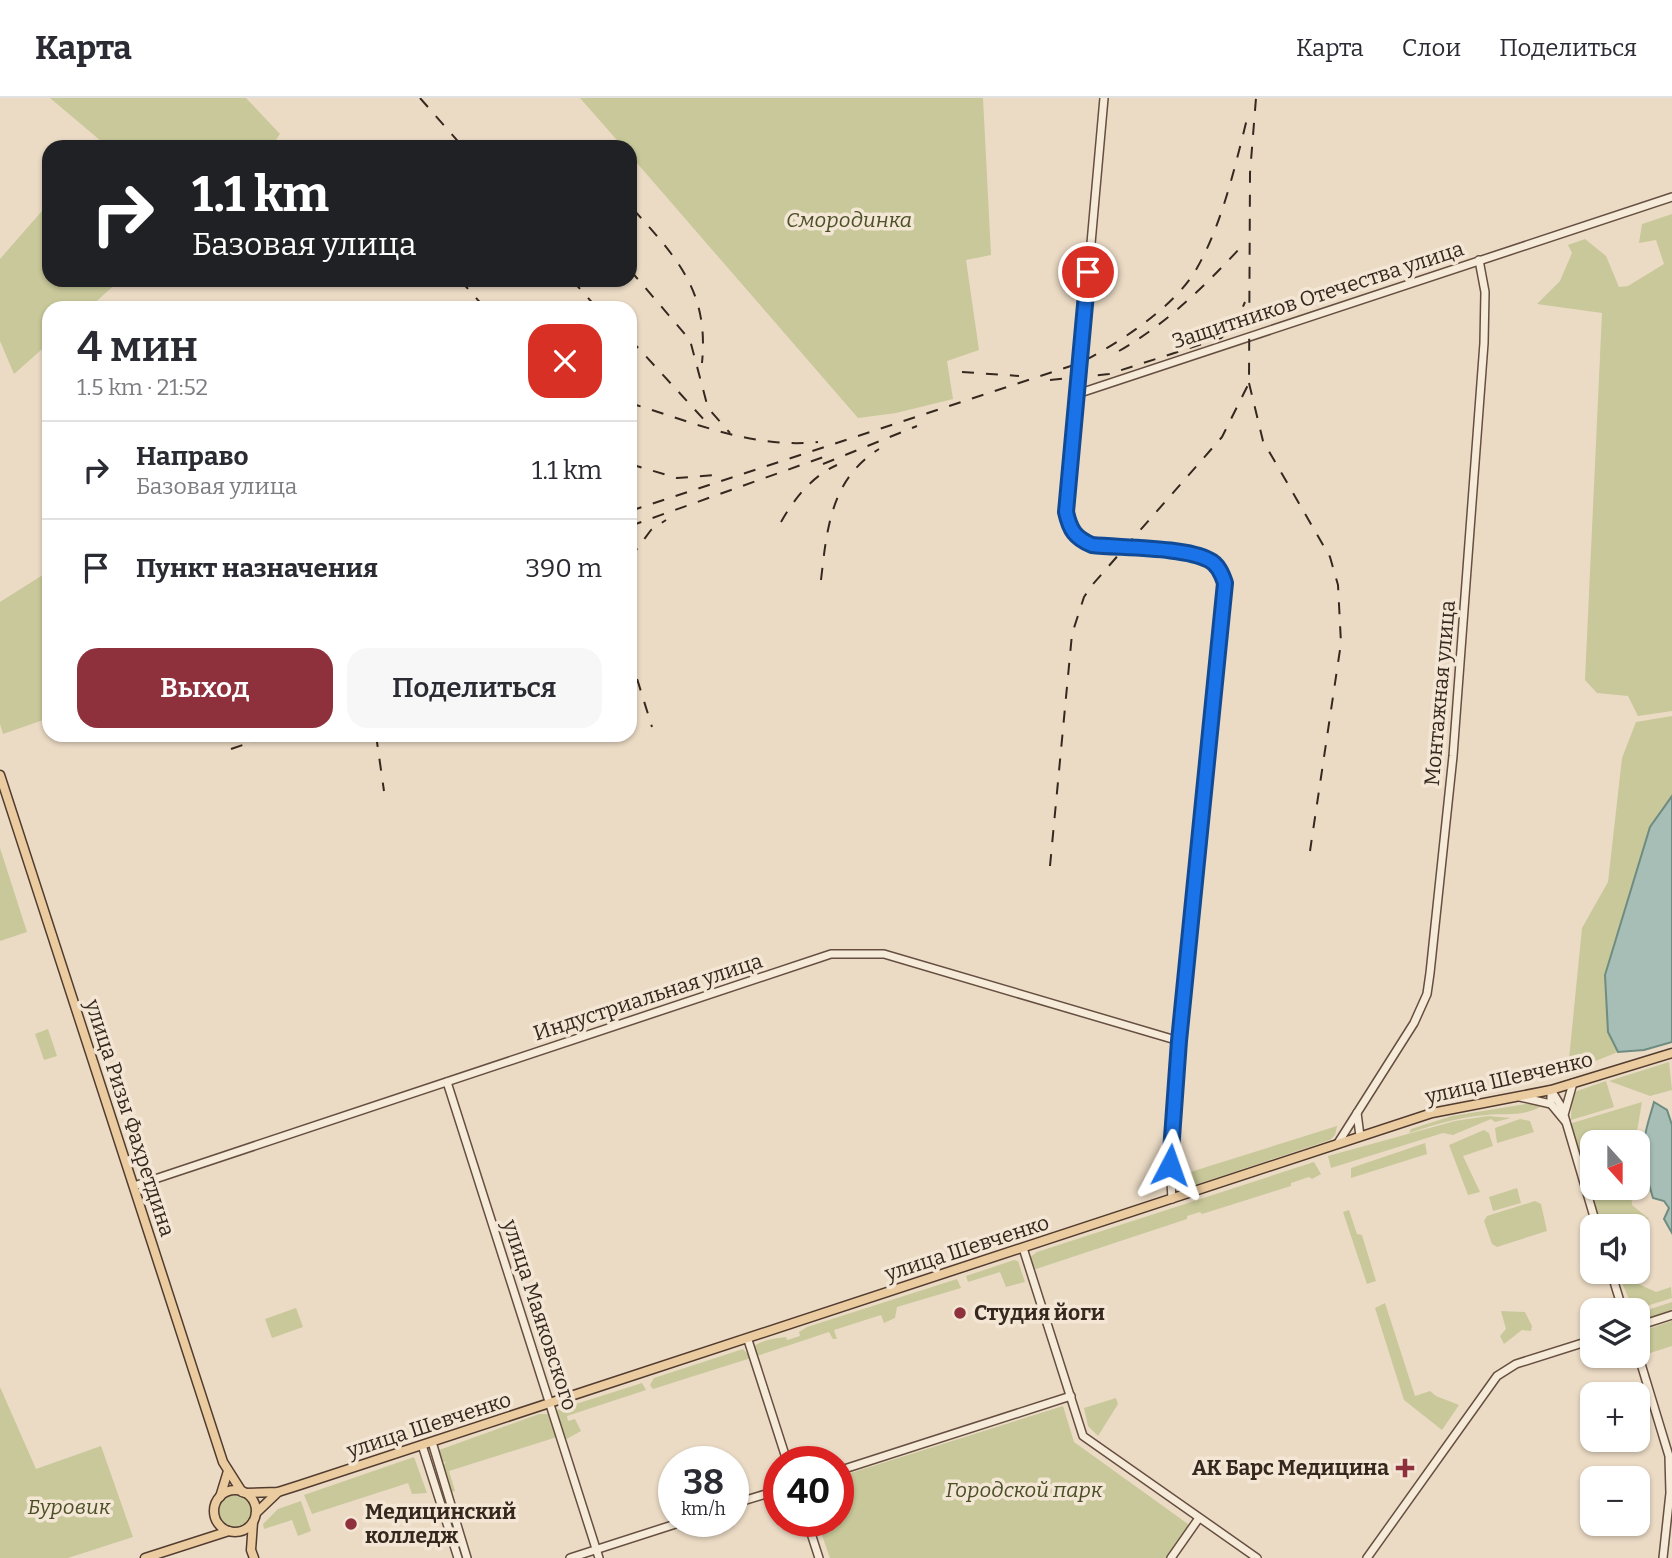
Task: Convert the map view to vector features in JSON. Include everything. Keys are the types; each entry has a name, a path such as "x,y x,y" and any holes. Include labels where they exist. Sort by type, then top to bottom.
{"main road":[{"name":"улица Ризы Фахретдина","path":"0,775 228,1471 244,1492"},
{"name":"улица Шевченко","path":"278,1492 1442,1110 1551,1090 1672,1053"},
{"path":"203,1539 211,1530 228,1471"},
{"path":"220,1497 230,1491 278,1492"},
{"path":"244,1492 254,1502 252,1554"},
{"path":"145,1558 245,1529 278,1492"},
{"path":"214,1514 218,1523 232,1532 252,1554"}],"street":[{"path":"1104,98 1066,512 1076,536 1092,545 1172,552 1208,559 1222,573 1225,583 1179,1041 1170,1165 1172,1199"},
{"name":"Защитников Отечества улица","path":"1077,394 1672,197"},
{"name":"Монтажная улица","path":"1338,1143 1357,1109 1414,1023 1427,993 1453,756 1484,343 1485,292 1479,260"},
{"name":"Индустриальная улица","path":"134,1186 831,954 884,954 1179,1041"},
{"name":"улица Маяковского","path":"447,1082 599,1558"},
{"path":"1573,1083 1564,1111 1565,1121 1593,1214"},
{"path":"1551,1090 1564,1111"},
{"path":"1551,1090 1552,1104 1565,1121"},
{"path":"1516,1096 1552,1104"},
{"path":"1357,1109 1360,1136"},
{"path":"1023,1248 1083,1436 1257,1558"},
{"path":"1650,1322 1672,1315"},
{"path":"748,1339 782,1446"},
{"path":"1367,1558 1497,1376 1516,1364 1580,1344"},
{"path":"1642,1368 1669,1456 1671,1485 1663,1558"},
{"path":"854,1466 1071,1396"},
{"path":"432,1442 467,1558"},
{"path":"422,1445 457,1558"},
{"path":"1171,1558 1199,1518"},
{"path":"570,1558 658,1530"},
{"path":"812,1537 819,1558"},
{"path":"454,1548 463,1544"}],"green space":[{"path":"50,98 246,98 280,134 276,140 100,140"},
{"name":"Смородинка","path":"580,98 983,98 991,255 966,260 979,350 947,361 953,399 896,413 858,418 637,163 637,140 617,140"},
{"path":"42,211 42,287 112,287 97,301 42,301 42,349 14,374 0,341 0,259"},
{"path":"1672,214 1672,711 1638,716 1628,696 1597,693 1585,680 1602,313 1537,304 1560,281 1572,253 1568,245 1585,239 1606,256 1619,287 1628,286 1664,264 1656,240 1639,243 1642,224"},
{"path":"42,575 42,720 3,734 0,724 0,602"},
{"path":"1672,716 1672,796 1650,827 1605,975 1608,1032 1618,1052 1593,1062 1586,1069 1569,1059 1582,928 1608,882 1622,758 1636,722"},
{"path":"0,848 27,932 0,941"},
{"path":"48,1029 57,1056 44,1060 35,1034"},
{"path":"1669,1062 1672,1090 1650,1096 1609,1081"},
{"path":"1606,1081 1614,1107 1571,1120 1572,1095"},
{"path":"1642,1102 1637,1130 1580,1130 1580,1158 1569,1124"},
{"path":"1532,1103 1540,1107 1520,1113 1466,1118 1409,1133 1411,1129 1452,1116"},
{"path":"1488,1116 1511,1118 1495,1122 1491,1119 1453,1135 1443,1133 1331,1168 1328,1156 1455,1121"},
{"path":"1520,1119 1530,1121 1534,1132 1497,1143 1495,1128"},
{"path":"1337,1126 1335,1135 1330,1140 1180,1190 1175,1187 1174,1170 1184,1174"},
{"path":"1484,1130 1489,1133 1493,1146 1463,1156 1480,1192 1468,1195 1449,1145"},
{"path":"1425,1143 1427,1154 1351,1178 1351,1168"},
{"path":"1314,1162 1321,1174 1312,1179 1309,1177 1291,1183 1291,1186 1202,1214 1200,1212 1187,1216 1187,1219 1033,1270 1029,1258 1037,1252"},
{"path":"1517,1188 1521,1203 1493,1211 1489,1197"},
{"path":"1593,1200 1632,1200 1632,1205 1643,1214 1598,1214"},
{"path":"1535,1201 1541,1204 1547,1231 1497,1247 1492,1244 1484,1221 1487,1216"},
{"path":"1349,1210 1357,1234 1362,1235 1376,1281 1367,1284 1343,1212"},
{"path":"1018,1261 1025,1282 1006,1287 1000,1272 968,1282 966,1276"},
{"path":"957,1279 961,1288 897,1307 895,1318 884,1323 881,1315 834,1330 837,1339 833,1339 829,1332 757,1356 754,1346 762,1342 800,1336 799,1332 807,1327"},
{"path":"1622,1284 1639,1284 1656,1292 1671,1287 1672,1298 1650,1305 1650,1298 1629,1298"},
{"path":"1672,1302 1672,1311 1650,1318 1650,1309"},
{"path":"1385,1303 1415,1396 1430,1391 1459,1405 1442,1430 1404,1400 1375,1308"},
{"path":"296,1308 303,1327 272,1338 265,1319"},
{"path":"1501,1311 1525,1312 1532,1326 1531,1331 1522,1330 1504,1344 1500,1336 1506,1329"},
{"path":"1672,1321 1672,1346 1650,1353 1650,1328"},
{"path":"743,1349 751,1358 653,1389 650,1385 654,1378"},
{"path":"642,1383 646,1390 567,1416 568,1421 575,1419 581,1431 565,1440 557,1410"},
{"name":"Буровик","path":"0,1387 36,1469 101,1446 133,1537 68,1558 0,1558"},
{"path":"1116,1398 1118,1404 1098,1436 1088,1426 1084,1408"},
{"name":"Городской парк","path":"1063,1406 1074,1442 1190,1528 1169,1558 830,1558 823,1537 854,1537 854,1472"},
{"path":"539,1414 548,1414 557,1437 449,1471 455,1491 451,1492 442,1466 446,1462 441,1462 439,1450"},
{"path":"414,1457 427,1493 412,1494 408,1483 312,1514 304,1495"},
{"path":"236,1494 249,1499 254,1512 249,1525 236,1530 223,1525 218,1512 223,1499"},
{"path":"301,1501 311,1531 298,1536 292,1520 264,1529 263,1524 278,1509"}],"shaded area":[{"path":"1672,796 1672,1042 1644,1050 1618,1052 1608,1032 1605,975 1650,827"},
{"path":"1654,1102 1667,1110 1672,1125 1672,1233 1664,1219 1669,1208 1664,1201 1653,1198 1650,1188 1650,1130 1646,1130"}],"railway":[{"path":"420,98 457,140"},
{"path":"1050,866 1072,634 1084,597 1222,437 1249,383 1250,173 1256,98"},
{"path":"637,509 1080,363 1112,345 1161,310 1197,268 1221,213 1248,115"},
{"path":"637,214 676,261 695,296 701,316 702,363"},
{"path":"1119,351 1184,304 1241,247"},
{"path":"637,278 690,340 708,408 730,433"},
{"path":"466,287 479,301"},
{"path":"578,287 591,301"},
{"path":"1050,380 1109,374 1221,338 1235,325 1245,302"},
{"path":"637,347 708,424"},
{"path":"962,372 1019,376"},
{"path":"1249,383 1263,441 1330,557 1338,585 1341,643 1310,851"},
{"path":"637,405 748,438 771,442 818,442"},
{"path":"823,464 917,426"},
{"path":"821,580 829,524 841,490 863,461 879,449"},
{"path":"637,524 832,454"},
{"path":"781,522 804,489 837,465"},
{"path":"637,466 677,478 716,475"},
{"path":"637,549 651,530 666,520"},
{"path":"637,679 652,727"},
{"path":"231,749 252,742"},
{"path":"377,742 384,791"}],"place":[{"name":"Студия йоги","path":"960,1313"},
{"name":"АК Барс Медицина","path":"1405,1468"},
{"name":"Медицинский колледж","path":"351,1524"}],"route":[{"path":"1088,272 1066,512 1071,529 1081,540 1092,545 1172,552 1208,559 1222,573 1225,583 1179,1041 1170,1165"}]}
